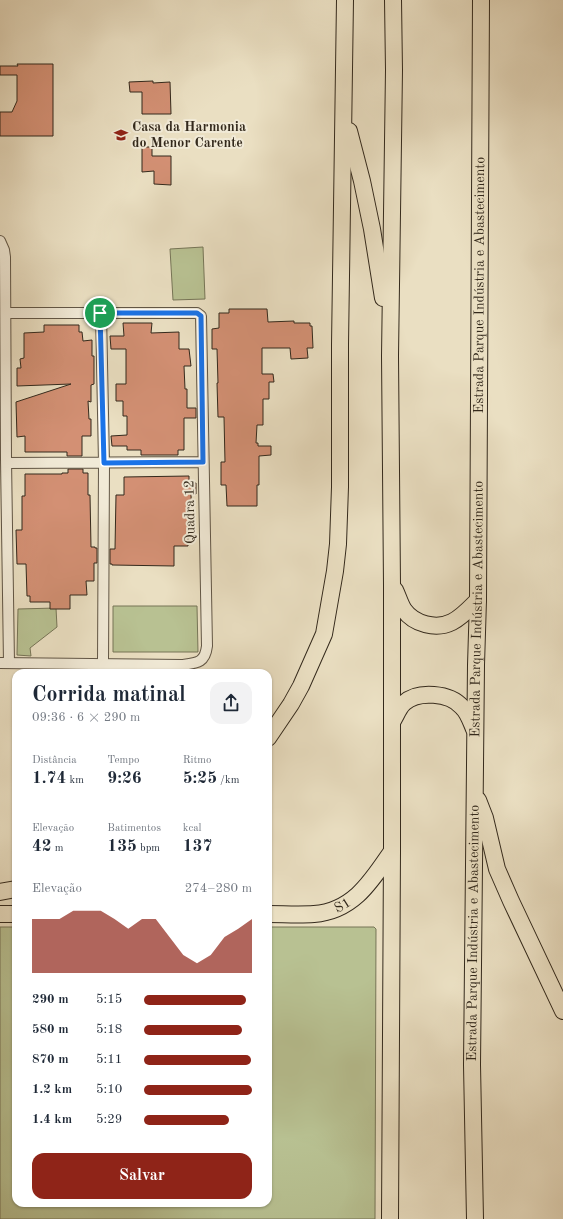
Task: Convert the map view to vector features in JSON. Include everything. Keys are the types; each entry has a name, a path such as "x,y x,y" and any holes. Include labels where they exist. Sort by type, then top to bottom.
{"highway":[{"path":"272,732 301,686 324,634 338,551 345,0"},
{"path":"390,1219 392,585 390,356 394,70 393,0"},
{"name":"Estrada Parque Indústria e Abastecimento","path":"475,1219 472,1065 474,964 474,791 478,600 481,0"},
{"path":"344,112 362,181 372,228 390,356"},
{"path":"392,585 404,609 410,616 426,625 441,625 450,623 457,619 478,600"},
{"path":"392,722 404,702 415,697 439,695 449,697 457,701 464,708 476,732"},
{"path":"474,791 485,818 497,869 510,901 563,1011"},
{"name":"S1","path":"272,914 315,914 346,904 359,895 371,882 392,851"},
{"path":"0,892 12,890"},
{"path":"0,914 12,914"}],"street":[{"name":"Quadra 12","path":"0,241 5,256 6,313 5,663 182,665 196,663 202,659 206,653 207,646 201,316 197,313 6,313"},
{"path":"100,313 104,463 103,664"},
{"path":"6,463 203,462"}],"green space":[{"path":"203,247 205,299 173,300 170,249"},
{"path":"113,606 197,606 198,652 113,652"},
{"path":"56,608 57,627 30,648 31,656 17,655 18,609"},
{"path":"0,927 12,927 12,1207 272,1207 272,927 374,927 376,929 375,1219 0,1219"}],"building":[{"path":"17,64 53,64 53,136 0,136 0,112 12,112 17,101 17,75 0,75 0,66 18,66"},
{"path":"153,81 153,83 170,82 171,114 142,114 142,92 130,92 129,82"},
{"path":"142,147 152,147 152,156 171,156 171,185 154,184 154,171 142,172"},
{"path":"229,309 267,309 268,322 294,321 294,323 310,323 310,326 312,326 313,348 307,348 308,358 291,359 290,348 262,348 262,374 273,374 274,382 269,382 269,399 263,399 263,425 257,425 256,443 258,443 258,446 271,446 271,455 259,456 257,506 227,506 226,485 221,485 221,462 225,462 224,417 218,417 217,349 212,349 212,329 219,328 219,313 229,313"},
{"path":"123,323 152,323 151,333 179,332 179,349 189,349 191,366 184,366 185,389 187,389 187,408 196,408 196,418 184,418 184,450 178,450 178,455 141,455 141,450 127,450 127,446 112,446 111,436 127,435 127,416 123,416 123,401 116,401 116,384 126,384 126,349 111,349 110,336 124,336"},
{"path":"44,325 79,325 79,332 82,332 83,341 92,340 92,356 94,356 94,384 91,385 91,402 88,401 89,419 91,419 91,436 82,436 82,456 67,456 67,452 25,452 25,436 17,437 16,402 71,384 17,386 17,368 21,368 20,359 24,358 24,333 44,332"},
{"path":"68,469 83,469 83,473 88,473 91,547 97,548 97,563 94,563 94,581 86,581 87,595 70,595 70,609 50,609 50,602 30,602 30,596 27,596 26,564 17,564 16,530 22,530 22,496 25,496 25,474 62,474 68,473"},
{"path":"189,476 189,483 196,483 196,494 191,494 192,528 188,528 188,546 174,546 174,566 110,564 110,549 115,549 116,495 124,495 124,477"}],"place":[{"name":"Casa da Harmonia do Menor Carente","path":"121,135"}],"route":[{"path":"100,313 197,313 201,316 203,462 104,463 100,313"}]}
